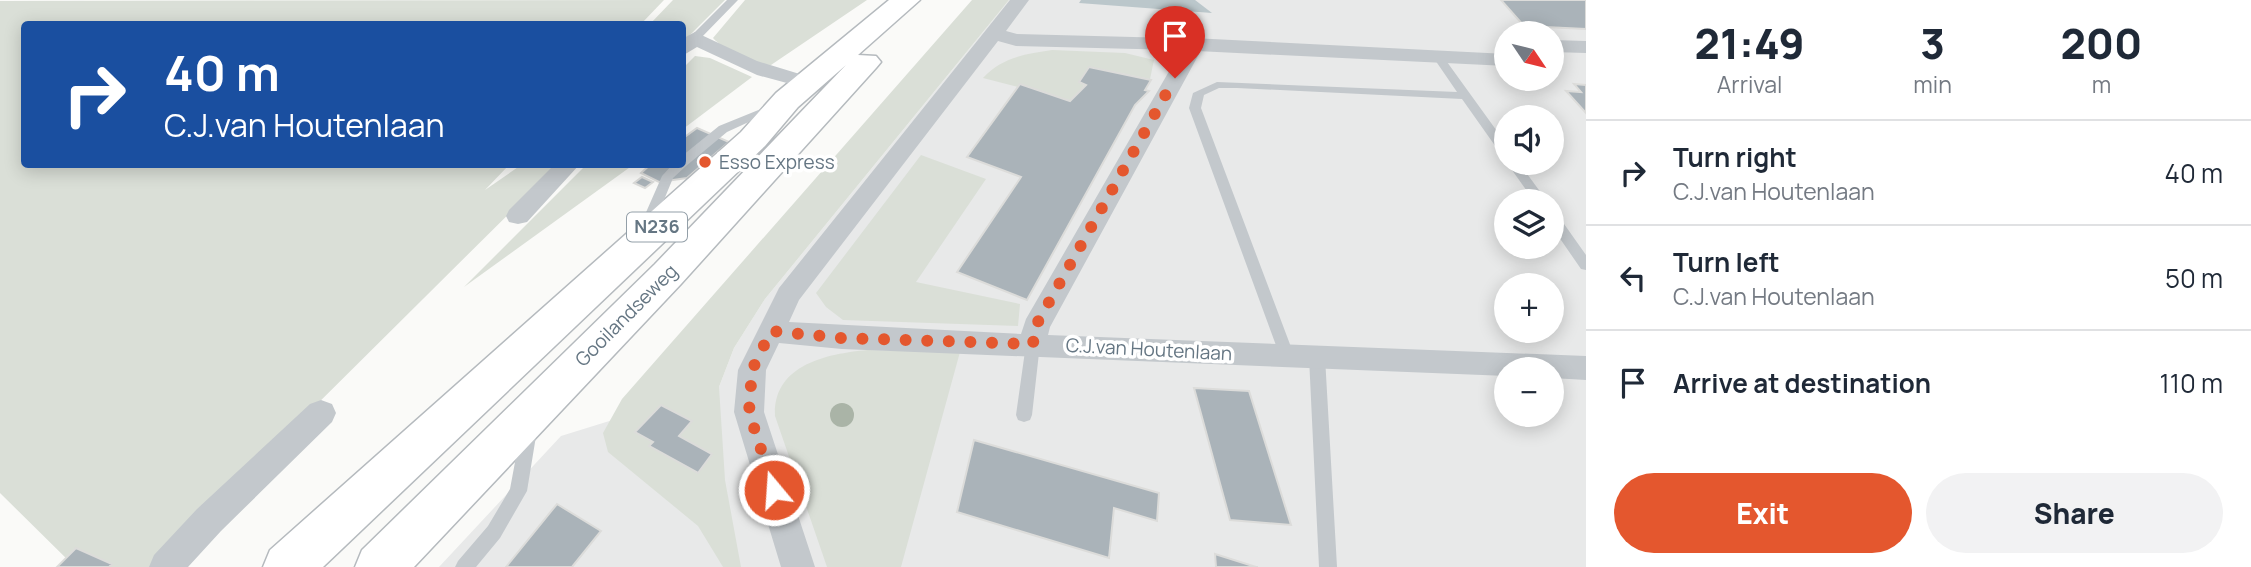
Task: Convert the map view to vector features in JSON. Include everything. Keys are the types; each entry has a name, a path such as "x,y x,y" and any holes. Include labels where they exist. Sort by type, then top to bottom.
{"main road":[{"name":"N236","path":"288,567 753,139 798,92 906,0"},
{"name":"Gooilandseweg","path":"380,567 532,409 668,274 895,31 929,0"}],"street":[{"path":"798,567 749,412 752,370 788,295 1007,18 1016,40 1494,43"},
{"path":"1182,39 1494,59"},
{"path":"1034,335 1188,54 1182,39"},
{"path":"689,44 766,74 798,92"},
{"path":"1564,46 1586,47"},
{"path":"1564,63 1586,64"},
{"path":"518,216 565,168"},
{"name":"C.J.van Houtenlaan","path":"771,331 842,338 1034,335 1317,357 1586,368"},
{"path":"166,567 209,520 321,413"}],"lane":[{"path":"689,44 733,0"},
{"path":"1438,57 1494,135"},
{"path":"1286,355 1195,108 1199,93 1217,85 1237,85 1466,96"},
{"path":"686,161 723,129 798,92"},
{"path":"640,243 668,176 677,168"},
{"path":"1564,234 1586,265"},
{"path":"1024,415 1034,335"},
{"path":"1317,357 1328,567"},
{"path":"464,567 494,532 518,491 532,409"}],"shaded area":[{"path":"664,0 644,21 21,21 21,168 506,168 485,190 517,168 555,168 153,567 75,567 0,493 0,1"},
{"path":"673,0 725,0 686,39 686,21 653,21"},
{"path":"745,0 867,0 771,65 756,63 739,56 713,38"},
{"path":"972,0 1009,0 765,299 734,348 719,387 725,480 741,567 723,567 698,526 608,452 603,433 622,399"},
{"path":"1009,0 1586,0 1586,567 439,567 561,436 719,387 734,348 765,299"},
{"path":"1081,0 1195,0 1212,13 1079,3"},
{"path":"1052,50 1125,53 1154,60 1150,79 1096,68 1073,101 983,78 1006,61"},
{"path":"695,56 710,58 752,77 686,127 686,65"},
{"path":"921,155 986,179 916,282 1020,304 1018,326 843,320 826,307 816,293"},
{"path":"583,168 629,168 464,287"},
{"path":"867,350 960,352 901,567 827,567 775,416 777,399 792,374 805,365 835,355"}],"building":[{"path":"1501,0 1586,0 1586,29 1564,28 1564,21 1520,21"},
{"path":"1089,67 1151,80 1145,90 1149,91 1135,105 1027,300 957,272 1021,177 967,157 1020,84 1070,101 1086,85 1079,82"},
{"path":"1574,84 1586,85 1586,113 1566,91 1581,92"},
{"path":"697,128 729,142 687,178 659,182 641,173 647,168 686,168 686,136"},
{"path":"642,177 653,182 645,188 634,183"},
{"path":"1194,388 1249,391 1291,525 1230,520"},
{"path":"661,405 692,421 679,436 712,454 698,473 649,446 653,442 635,432"},
{"path":"974,440 1159,493 1157,521 1114,508 1109,558 957,512"},
{"path":"557,504 601,531 572,567 506,567"},
{"path":"76,548 112,564 109,567 57,567"},
{"path":"1215,554 1256,567 1216,567"}],"place":[{"name":"Esso Express","path":"705,162"}],"route":[{"path":"774,490 749,412 752,370 771,331 842,338 1033,344 1035,327 1175,78"}]}
